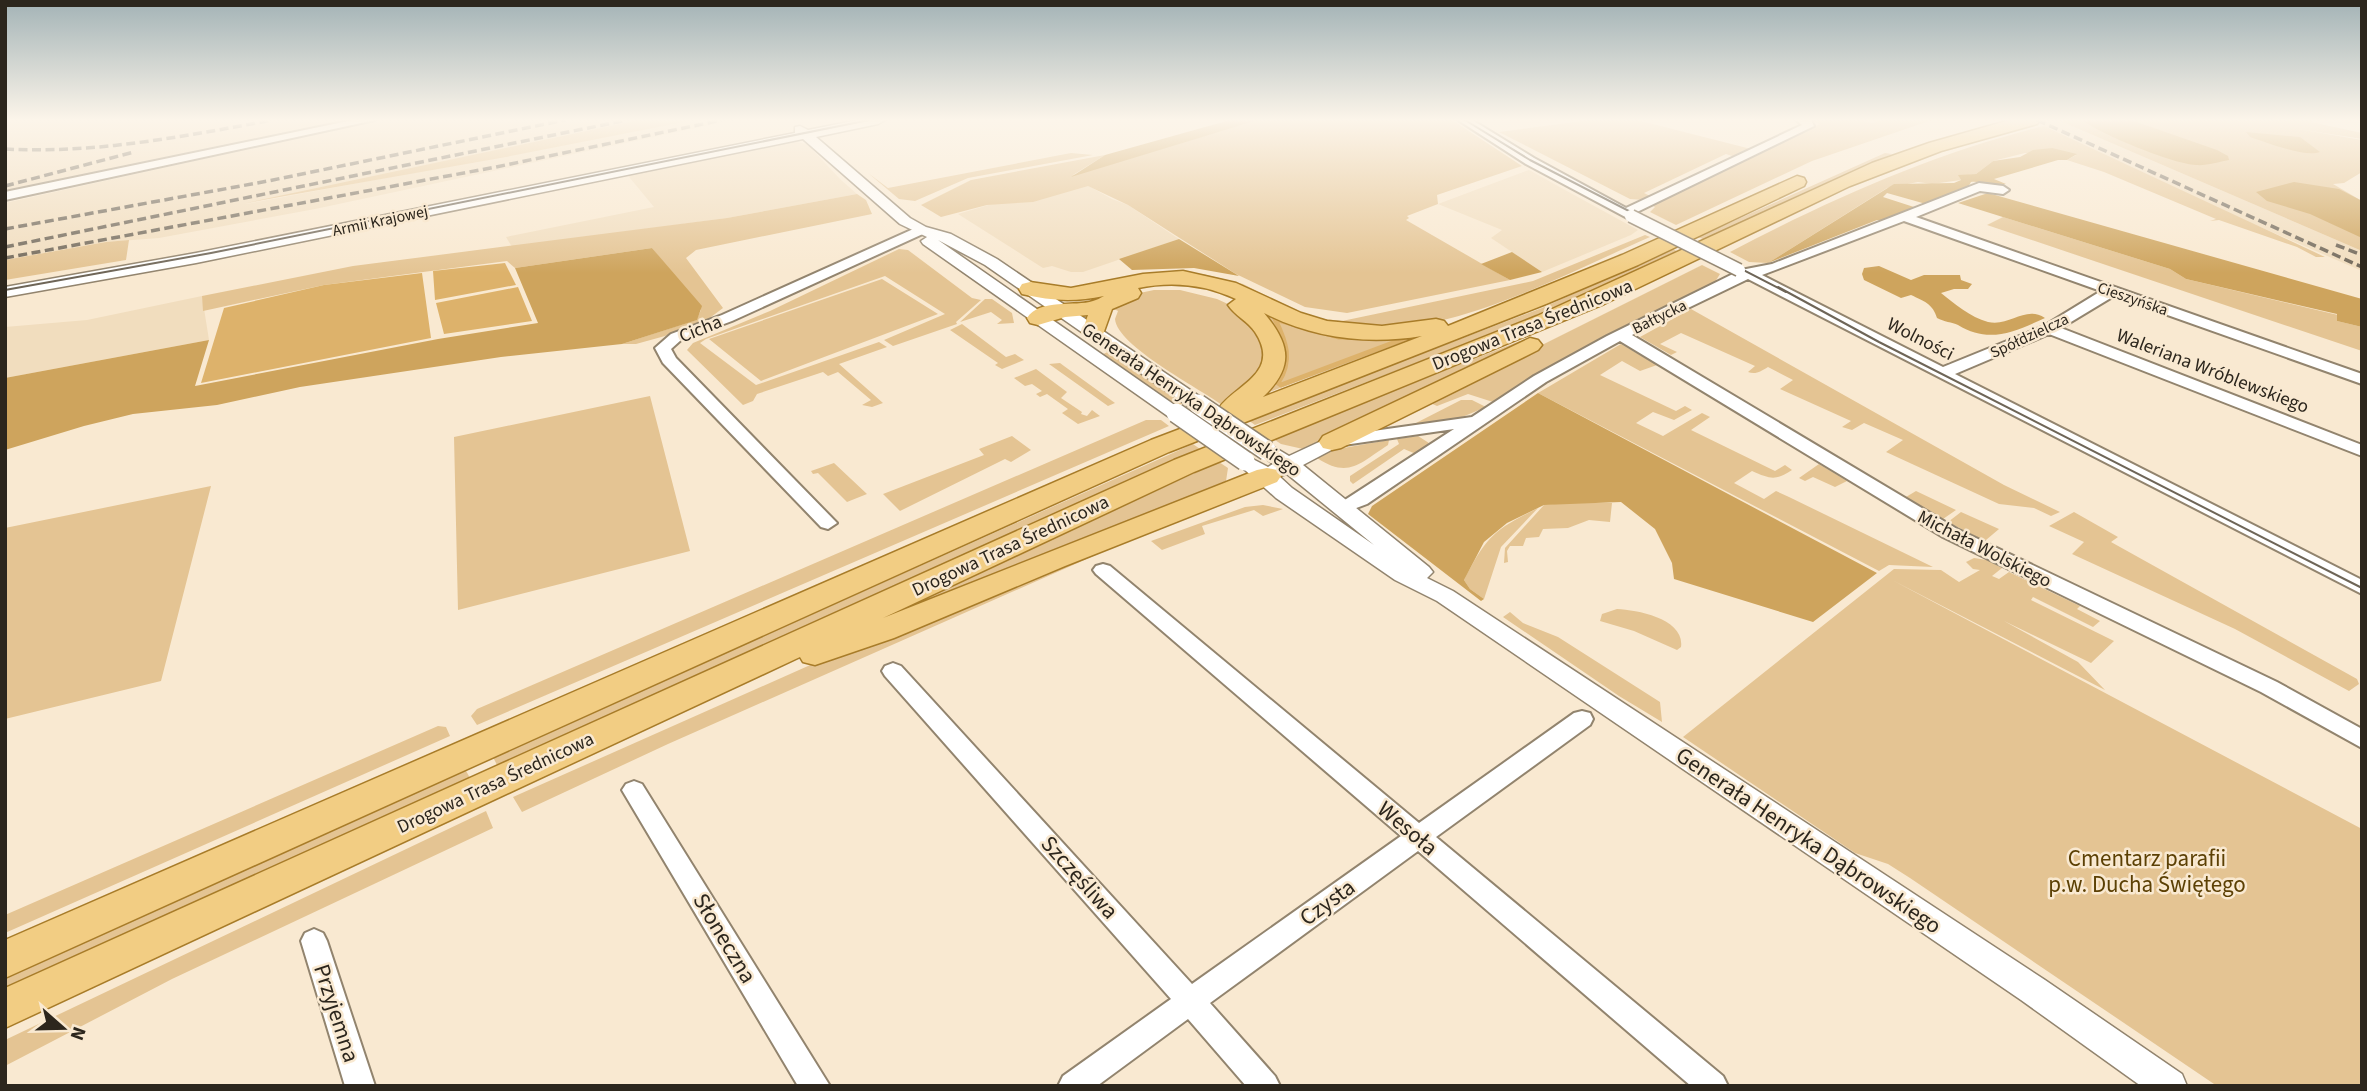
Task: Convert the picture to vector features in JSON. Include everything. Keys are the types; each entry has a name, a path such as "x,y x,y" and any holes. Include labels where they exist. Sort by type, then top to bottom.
{"main road":[{"name":"Drogowa Trasa Średnicowa","path":"5,960 1160,446 1538,299 1821,171"},
{"name":"Drogowa Trasa Średnicowa","path":"5,1009 636,716 1184,466 1333,404 1528,329 1678,263 1871,171"},
{"path":"1332,442 1501,361 1678,263"},
{"path":"1038,318 1062,310 1073,311 1150,278 1203,280 1238,289 1295,320 1346,331 1428,328 1538,299"},
{"path":"1030,289 1094,300 1147,288 1202,290 1239,305 1261,321 1273,339 1275,357 1271,369 1253,393 1236,406 1160,446"},
{"path":"1094,300 1094,332"},
{"path":"636,716 883,630 1054,559 1267,464"},
{"path":"5,1017 84,972"}],"street":[{"path":"5,196 125,171"},
{"name":"Armii Krajowej","path":"14,287 203,253 609,171"},
{"name":"Generała Henryka Dąbrowskiego","path":"846,171 900,218 920,230 945,237 965,247 1198,404 1267,464 1284,492 1403,575 1445,596 2033,990 2154,1081"},
{"name":"Wolności","path":"1547,171 2362,588"},
{"path":"1628,214 1716,171"},
{"name":"Bałtycka","path":"1343,507 1361,499 1562,366 1744,272 1777,267 1979,187 2003,190"},
{"name":"Cieszyńska","path":"1905,217 2362,379"},
{"name":"Generała Henryka Dąbrowskiego","path":"920,230 931,244 1176,414 1267,464 1311,480 1417,568 1445,596"},
{"name":"Cicha","path":"828,523 669,360 663,348 676,337 723,319 920,230"},
{"name":"Spółdzielcza","path":"1942,373 2049,329 2112,291"},
{"name":"Waleriana Wróblewskiego","path":"2049,329 2362,451"},
{"name":"Michała Wolskiego","path":"1620,335 1641,345 1950,533 2269,687 2362,740"},
{"path":"1267,464 1332,442 1476,422"},
{"path":"1418,430 1432,436 1437,448"},
{"name":"Wesoła","path":"1103,570 1713,1086"},
{"name":"Szczęśliwa","path":"893,671 1265,1086"},
{"name":"Czysta","path":"1073,1086 1582,719"},
{"name":"Słoneczna","path":"635,790 815,1086"},
{"name":"Przyjemna","path":"314,941 360,1086"}],"shaded area":[{"path":"5,171 115,171 5,194"},
{"path":"149,171 400,171 246,204 422,171 494,171 315,209 159,238 106,242 5,260 5,203"},
{"path":"832,171 857,194 727,218 512,247 506,237 654,207 625,172"},
{"path":"1080,171 1091,171 1071,177"},
{"path":"1531,171 1638,230 1542,272 1491,238 1502,230 1438,204"},
{"path":"1980,171 2021,171 1994,179 2006,184 1971,182 1968,187 1926,204 1887,193 1883,197 1917,208 1885,220 1877,220 1768,263 1894,184 1954,183 1961,180 1958,175 1976,174"},
{"path":"2140,171 2176,171 2362,251 2362,271"},
{"path":"1076,179 1128,205 1179,239 1083,272 1071,272 1052,266 1043,268 958,214"},
{"path":"2294,182 2339,189 2362,201 2362,238 2310,214 2267,201 2256,192"},
{"path":"1988,193 2362,299 2362,327 2337,321 2337,314 2186,279 2170,269 1958,203"},
{"path":"1179,239 1239,276 1194,268 1132,270 1119,259"},
{"path":"652,248 702,306 697,320 622,344 501,357 300,387 217,405 133,414 5,450 5,378 209,340 195,386 438,339 538,323 515,268"},
{"path":"1512,252 1542,272 1510,280 1481,264"},
{"path":"505,263 516,285 435,300 433,271"},
{"path":"1879,266 1911,280 1924,275 1960,275 1961,280 1972,284 1968,289 1941,293 1981,320 1996,323 2031,314 2045,318 2002,334 1969,331 1937,318 1930,306 1920,299 1911,295 1901,298 1864,280 1864,268"},
{"path":"422,273 431,338 201,383 224,308 324,285"},
{"path":"518,287 532,321 444,334 436,303"},
{"path":"202,296 209,340 5,378 5,327 87,320"},
{"path":"1538,393 1877,573 1813,622 1674,579 1672,563 1655,529 1621,502 1544,505 1507,523 1484,542 1464,580 1470,589 1484,599 1481,601 1368,514 1372,506"}],"green space":[{"path":"398,171 427,171 246,203"},
{"path":"977,171 1007,171 968,178 915,201 899,199 868,173 888,188"},
{"path":"1020,171 1080,171 1073,175 1087,171 1508,171 1437,195 1438,204 1407,216 1409,218 1406,220 1510,280 1347,313 1305,307 1236,274 1128,205 1088,186 1033,202 987,205 941,217 921,205 971,180"},
{"path":"1575,171 1690,171 1644,193 1652,197 1644,200 1630,199"},
{"path":"1722,171 1791,171 1676,225 1650,212 1655,207 1651,205"},
{"path":"1845,171 1853,171 1705,240 1698,237"},
{"path":"1905,171 1980,171 1959,176 1961,180 1932,184 1918,182 1887,188 1768,263 1749,262 1730,252 1806,214"},
{"path":"2101,171 2140,171 2325,257 2316,257 2297,247 2219,220 2210,221 2216,219"},
{"path":"2176,171 2362,171 2344,183 2333,184 2362,201 2362,251"},
{"path":"857,194 866,200 872,214 696,250 686,258 723,308 711,317 712,320 636,344 622,344 696,320 701,310 652,248 515,268 507,261 324,285 203,311 202,296 353,266 727,218"},
{"path":"2003,217 2170,269 2186,279 2338,315 2337,321 2362,327 2362,351 1987,225"},
{"path":"1645,235 1650,237 1506,300 1429,323 1391,329 1338,327 1307,319 1236,286 1199,276 1142,278 1086,290 1089,286 1150,273 1203,274 1243,284 1309,317 1342,321 1533,281"},
{"path":"129,240 126,260 5,280 5,260"},
{"path":"899,249 908,250 972,298 981,300 956,322 957,324 893,346 884,340 945,314 885,276 700,343 756,385 879,342 887,347 839,364 883,403 872,407 862,405 871,400 838,372 828,376 823,372 757,394 753,401 743,405 687,350 693,343 770,311"},
{"path":"1673,249 1680,253 1522,322 1255,425 1248,420 1542,308"},
{"path":"1702,265 1720,274 1715,282 1573,353 1493,402 1468,394 1437,406 1428,402"},
{"path":"882,279 938,314 761,381 709,339"},
{"path":"1169,281 1224,291 1283,320 1322,331 1376,337 1425,334 1261,395 1281,370 1284,343 1276,328 1264,315 1248,304 1211,289 1178,283 1138,287 1100,300 1095,297 1122,288"},
{"path":"1154,290 1180,290 1217,299 1241,310 1267,338 1266,370 1222,405 1144,354 1119,330 1115,319 1118,311 1110,307 1135,294"},
{"path":"985,299 992,299 1012,313 1014,323 997,324 1002,320 991,312 960,322"},
{"path":"1691,309 2004,485 2060,512 2051,516 2034,508 1999,504 1886,452 1903,440 1864,423 1852,430 1842,427 1851,421 1780,389 1793,380 1768,367 1756,373 1748,372 1755,366 1681,333 1660,344 1677,352 1671,355 1640,337"},
{"path":"962,324 1006,357 1015,354 1024,360 1002,369 995,365 998,363 950,330"},
{"path":"1520,341 1523,343 1303,449 1281,444 1272,438"},
{"path":"1621,344 1657,365 1640,371 1622,361 1600,375 1676,411 1685,406 1692,410 1674,420 1653,412 1636,423 1663,436 1702,413 1710,417 1691,430 1775,471 1785,465 1792,470 1773,478 1752,471 1734,483 1764,499 1776,491 1933,567 1889,565 1879,571 1538,393"},
{"path":"1110,351 1184,403 1176,406 1101,355"},
{"path":"1060,363 1115,403 1108,406 1049,364"},
{"path":"1036,369 1067,392 1061,398 1082,412 1081,414 1087,416 1092,410 1100,416 1078,424 1062,413 1068,409 1047,394 1040,397 1036,394 1042,391 1032,384 1025,386 1014,378"},
{"path":"650,396 690,551 458,610 454,437"},
{"path":"1461,400 1472,400 1486,407 1455,420 1391,429 1416,423"},
{"path":"1146,420 1161,420 1169,426 477,725 471,716 477,709"},
{"path":"1012,436 1031,450 1011,462 1005,459 900,511 883,494 984,455 979,449"},
{"path":"1418,436 1429,443 1416,454 1404,449 1353,484 1350,481 1350,476 1399,444 1397,439"},
{"path":"1389,440 1388,445 1362,463 1346,468 1317,458 1332,450"},
{"path":"1193,444 1200,449 497,765 493,757"},
{"path":"1219,462 1228,468 1226,481 903,613 899,609"},
{"path":"834,463 867,494 847,502 818,473 813,474 811,471"},
{"path":"1819,464 1847,481 1835,487 1813,477 1805,481 1799,478"},
{"path":"211,486 161,681 5,719 5,528"},
{"path":"1240,491 1241,497 1107,550 668,744 522,812 513,797 817,662"},
{"path":"1916,491 1956,510 1943,519 1906,497"},
{"path":"1612,503 1610,522 1589,520 1568,528 1543,529 1539,537 1526,538 1523,546 1510,546 1507,551 1508,562 1504,563 1505,548 1544,505"},
{"path":"1263,505 1283,509 1263,516 1254,510 1202,526 1205,534 1162,550 1151,541 1245,507"},
{"path":"1538,508 1501,547 1484,599 1470,589 1464,580 1472,565 1486,544 1501,529"},
{"path":"1961,512 1999,529 1986,540 1981,539 1948,522"},
{"path":"2074,512 2118,537 2111,542 2357,679 2359,684 2349,691 2235,629 2072,554 2084,542 2049,526"},
{"name":"Cmentarz parafii p.w. Ducha Świętego","path":"1974,558 1987,560 2002,568 1992,576 1999,579 2009,572 2080,606 2077,609 2100,621 2093,627 2033,597 2031,600 2114,641 2091,663 2004,621 2078,662 2105,690 1892,580 2362,829 2362,1086 2217,1086 1910,878 1888,864 1855,853 1683,737 1894,569 1941,570 1959,582 1980,570 1973,569 1966,562"},
{"path":"1617,609 1648,614 1668,623 1676,629 1681,647 1677,650 1634,631 1600,621 1602,614"},
{"path":"1510,612 1523,623 1558,637 1660,702 1662,722 1503,617"},
{"path":"438,726 446,727 450,736 5,933 5,915"},
{"path":"465,769 470,778 5,991 5,978"},
{"path":"486,811 493,828 172,979 5,1066 5,1040"}],"waterway":[{"path":"1275,319 1339,337 1406,338 1281,385 1278,383 1287,359 1282,335 1275,319"}],"tram line":[{"path":"5,290 211,253 617,171"},
{"path":"1551,171 1786,292"},
{"path":"1778,287 1879,342 2362,588"}],"railway":[{"path":"5,186 62,171"},
{"path":"5,229 317,171"},
{"path":"5,247 378,171"},
{"path":"5,258 475,171"},
{"path":"2150,171 2362,267"},
{"path":"2336,245 2362,255"}]}
